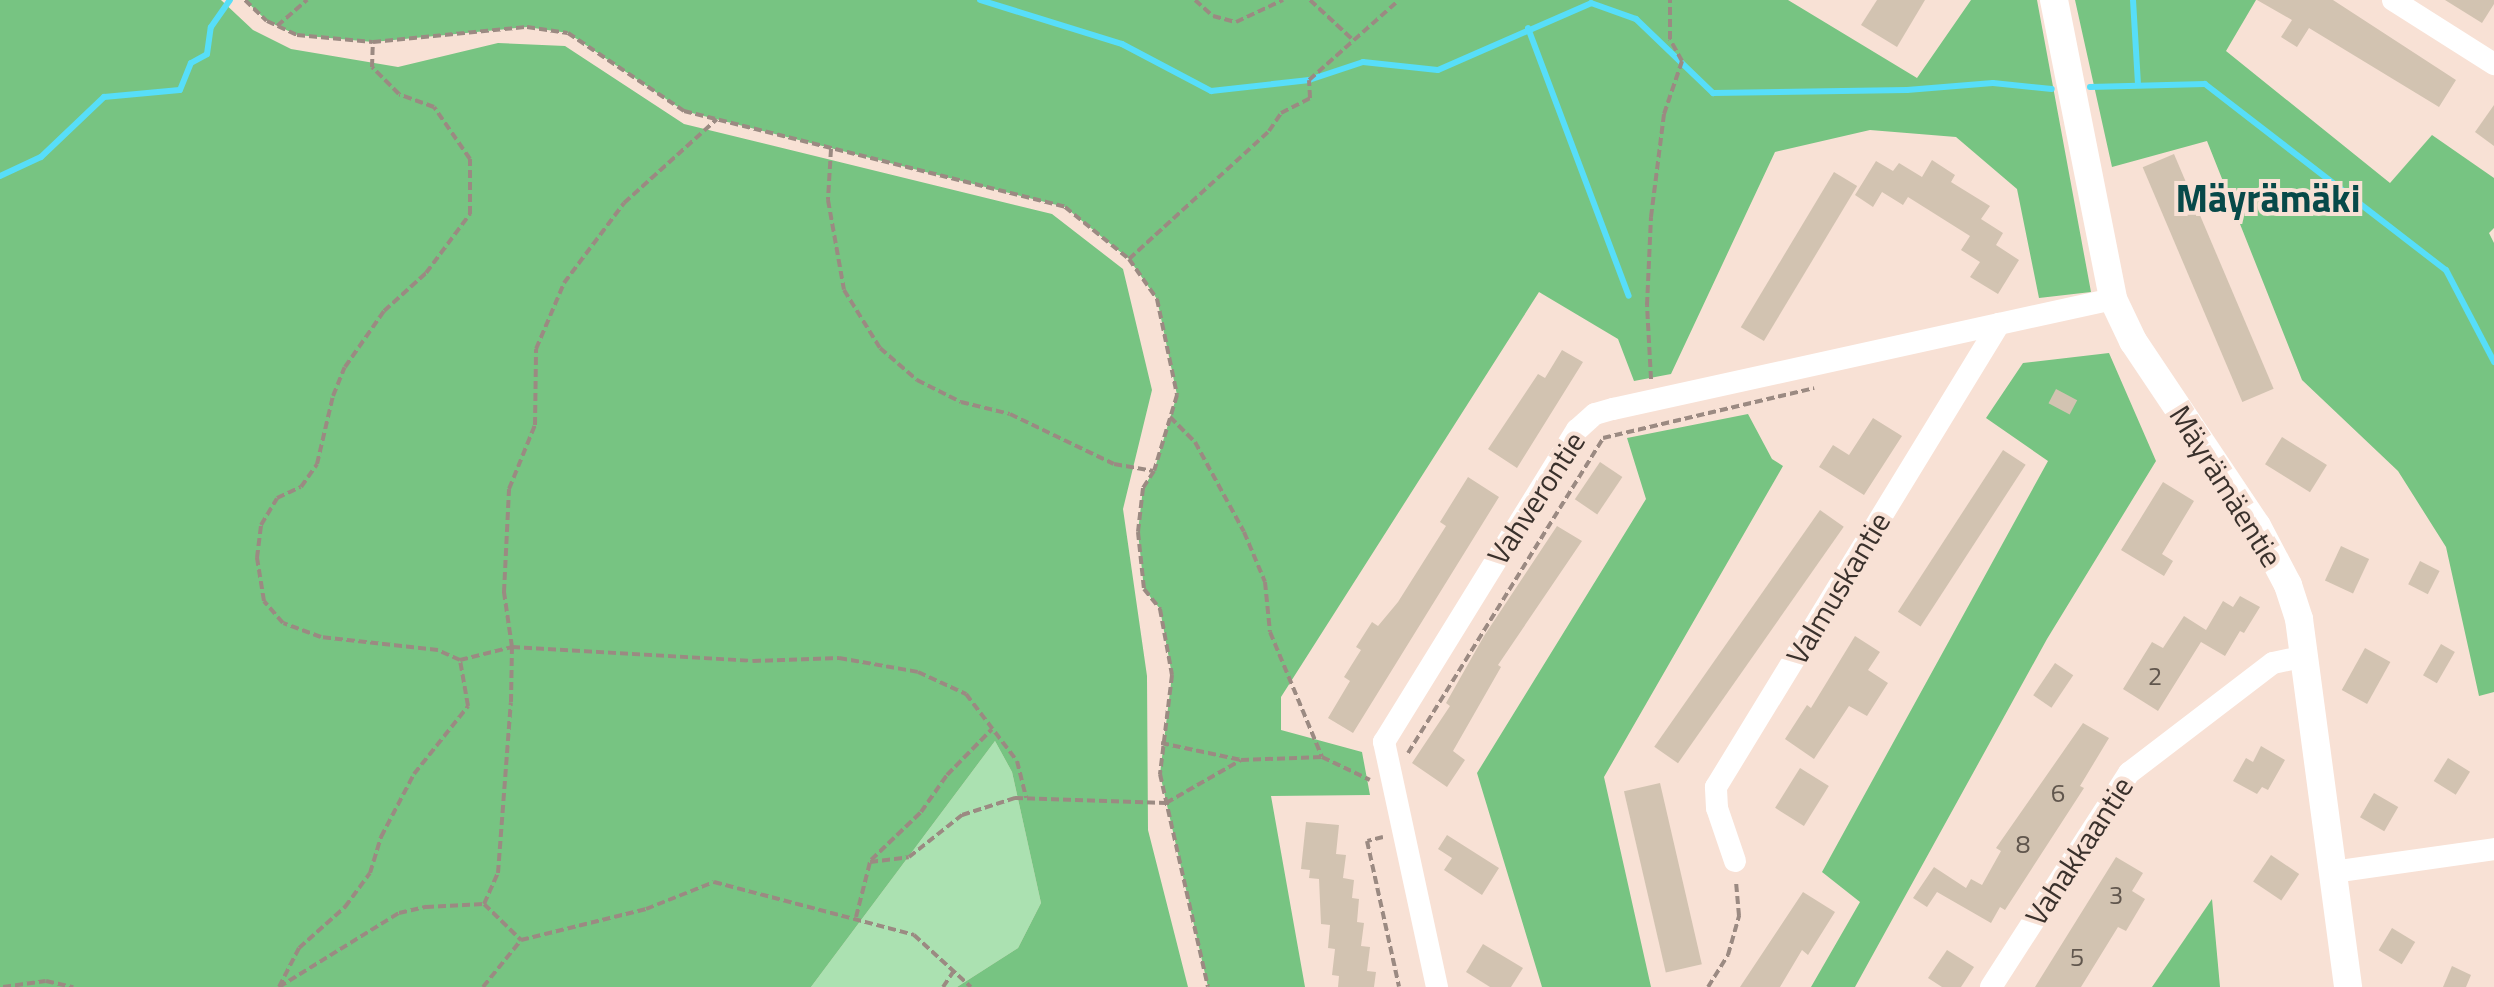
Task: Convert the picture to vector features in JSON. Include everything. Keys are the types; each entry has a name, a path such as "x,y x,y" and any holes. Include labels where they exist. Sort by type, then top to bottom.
{"street":[{"name":"Mäyrämäentie","path":"2054,0 2113,299 2133,341 2257,526 2288,585 2305,656 2348,987"},
{"path":"2393,0 2494,64"},
{"name":"Vahverontie","path":"1437,987 1388,769 1388,729 1577,430 1595,414 2113,299"},
{"name":"Valmuskantie","path":"1735,861 1717,808 1716,787 1999,324"},
{"name":"Vahakkaantie","path":"1991,987 2129,773 2273,663 2305,656"},
{"path":"2333,872 2494,849"}],"path":[{"path":"245,0 277,26 297,35 373,42 527,27 568,33 684,111 1065,207 1129,259 1157,299 1177,395 1154,471 1143,488 1138,532 1144,589 1160,609 1172,675 1161,743 1166,803 1208,987"},
{"path":"277,26 307,0"},
{"path":"1195,0 1213,16 1236,22 1283,0"},
{"path":"1310,0 1352,39"},
{"path":"1129,259 1269,131 1281,113 1310,98 1309,80 1399,0"},
{"path":"1653,400 1647,305 1651,217 1664,114 1682,61 1670,39 1670,0"},
{"path":"373,42 372,67 399,94 434,107 470,159 470,214 426,273 384,311 345,367 333,396 317,464 301,487 277,498 261,525 257,558 264,601 283,623 321,637 438,650 460,660 512,647 753,661 839,658 918,672 966,694 1017,761 1026,798"},
{"path":"484,904 498,873 512,647 504,592 509,489 535,425 536,349 564,283 624,203 717,119"},
{"path":"831,149 828,200 844,290 880,348 917,380 961,402 1010,414 1114,464 1154,471"},
{"path":"1411,769 1408,754 1603,438 1822,386"},
{"path":"1170,417 1195,442 1244,532 1265,582 1270,632 1322,757"},
{"path":"279,987 299,948 345,907 370,873 381,837 414,774 468,706 460,660"},
{"path":"856,917 870,862 921,812 947,775 992,728"},
{"path":"1161,743 1241,760 1322,757 1367,782 1388,769"},
{"path":"870,862 909,857 962,815 1026,798 1166,803 1241,760"},
{"path":"1399,987 1367,841 1402,832"},
{"path":"1708,987 1728,955 1739,916 1735,861"},
{"path":"483,987 521,940 646,909 681,891 714,882 856,917 914,935 956,968 971,987"},
{"path":"279,987 399,913 484,904"},
{"path":"484,904 521,940"},
{"path":"943,987 956,968"},
{"path":"3,987 46,981 73,987"}],"green space":[{"path":"0,0 221,0 253,30 291,49 398,67 498,43 565,46 684,124 1052,214 1123,269 1152,390 1123,509 1147,676 1148,830 1188,987 957,987 1018,948 1041,903 1012,772 995,741 811,987 0,987"},
{"path":"245,0 1788,0 1917,78 1971,0 2037,0 2091,292 2039,298 2017,189 1956,137 1870,130 1775,152 1671,374 1634,381 1618,339 1539,292 1281,697 1281,730 1362,752 1370,795 1271,796 1305,987 1208,987 1160,774 1172,675 1160,609 1144,589 1138,532 1143,488 1154,471 1177,395 1157,299 1129,259 1065,207 684,111 568,33 527,27 373,42 297,35 267,21"},
{"path":"2075,0 2256,0 2226,51 2390,183 2432,135 2494,178 2494,228 2489,233 2494,243 2494,692 2479,696 2446,547 2398,471 2302,380 2207,141 2112,167"},
{"path":"2109,353 2156,461 2047,639 1855,987 1811,987 1860,902 1822,872 2048,461 1986,418 2023,363"},
{"path":"1748,414 1772,459 1783,466 1604,777 1651,987 1542,987 1477,773 1646,499 1627,438"},
{"path":"995,741 1012,772 1041,903 1018,948 957,987 811,987"},
{"path":"2212,899 2220,987 2152,987"}],"building":[{"path":"1877,0 1925,0 1897,47 1861,25"},
{"path":"2257,0 2333,0 2456,80 2439,107 2309,28 2297,47 2281,37 2292,20"},
{"path":"2445,0 2494,0 2494,4 2482,23"},
{"path":"2494,105 2494,146 2475,132"},
{"path":"2174,154 2274,389 2242,402 2143,167"},
{"path":"1932,160 1955,175 1951,182 1990,206 1981,219 2003,233 1996,245 2019,260 1998,294 1970,277 1980,262 1961,250 1970,236 1908,197 1903,205 1882,192 1873,207 1855,195 1876,161 1893,171 1899,163 1922,177"},
{"path":"1834,172 1857,186 1764,341 1741,327"},
{"path":"1562,350 1583,362 1517,468 1488,449 1538,374 1545,378"},
{"path":"2056,389 2077,400 2070,414 2048,403"},
{"path":"1873,418 1902,436 1864,495 1819,467 1833,445 1849,455"},
{"path":"2282,437 2327,465 2310,492 2265,464"},
{"path":"2003,450 2026,465 1921,627 1898,612"},
{"path":"1600,462 1622,477 1597,514 1575,499"},
{"path":"1468,477 1499,497 1353,733 1328,718 1350,681 1344,677 1361,650 1356,647 1372,622 1378,626 1398,602 1446,526 1440,522"},
{"path":"2163,482 2194,501 2162,554 2173,561 2164,576 2121,550"},
{"path":"1820,510 1844,527 1678,763 1654,747"},
{"path":"1557,526 1582,541 1498,665 1501,667 1453,751 1465,760 1447,787 1412,763 1450,706 1446,703 1484,636"},
{"path":"2341,546 2369,559 2353,594 2325,580"},
{"path":"2420,561 2440,571 2428,594 2408,584"},
{"path":"2240,596 2260,607 2244,633 2240,631 2225,656 2201,642 2158,711 2123,689 2152,642 2163,648 2184,616 2206,630 2223,601 2233,607"},
{"path":"1855,636 1880,652 1868,670 1888,683 1867,716 1849,706 1814,759 1785,739 1807,705 1811,708"},
{"path":"2441,644 2455,652 2437,683 2423,675"},
{"path":"2365,648 2390,662 2367,704 2342,690"},
{"path":"2055,663 2073,675 2051,708 2033,695"},
{"path":"2083,723 2109,738 2080,786 2084,788 2005,910 2000,907 1991,923 1937,892 1927,907 1913,898 1934,867 1966,888 1971,879 1982,885 2001,851 1996,848"},
{"path":"2261,746 2285,760 2268,790 2262,787 2257,794 2233,781 2246,758 2253,762"},
{"path":"2448,758 2470,772 2456,795 2434,781"},
{"path":"1800,768 1829,786 1804,826 1775,808"},
{"path":"1660,783 1702,964 1666,973 1624,791"},
{"path":"2374,793 2398,807 2384,831 2360,817"},
{"path":"1306,822 1339,825 1336,854 1346,855 1343,878 1354,880 1352,898 1359,899 1357,922 1364,923 1361,946 1370,947 1367,971 1376,972 1374,987 1338,987 1339,976 1332,975 1335,949 1328,948 1330,925 1321,924 1319,879 1309,878 1310,870 1301,869"},
{"path":"1447,835 1499,868 1482,895 1444,870 1452,858 1438,849"},
{"path":"2271,855 2299,874 2281,901 2253,882"},
{"path":"2116,857 2143,873 2132,891 2145,899 2126,931 2118,927 2081,987 2035,987"},
{"path":"1803,892 1835,912 1808,955 1802,950 1780,987 1740,987"},
{"path":"2392,928 2415,942 2402,964 2379,950"},
{"path":"1483,944 1523,968 1511,987 1490,987 1466,972"},
{"path":"1947,950 1974,967 1961,987 1942,987 1928,978"},
{"path":"2452,966 2471,975 2466,987 2443,987"}],"waterway":[{"path":"0,176 41,157 104,97 180,90 191,63 207,54 211,27 230,0"},
{"path":"980,0 1122,44 1211,91 1309,80 1363,62 1438,70 1591,3 1636,19 1713,93 1907,90 1993,83 2052,89"},
{"path":"2133,0 2138,83"},
{"path":"1528,28 1629,296"},
{"path":"2090,87 2205,84 2446,270 2494,362"}],"district":[{"name":"Mäyrämäki","path":"2268,199"}]}
